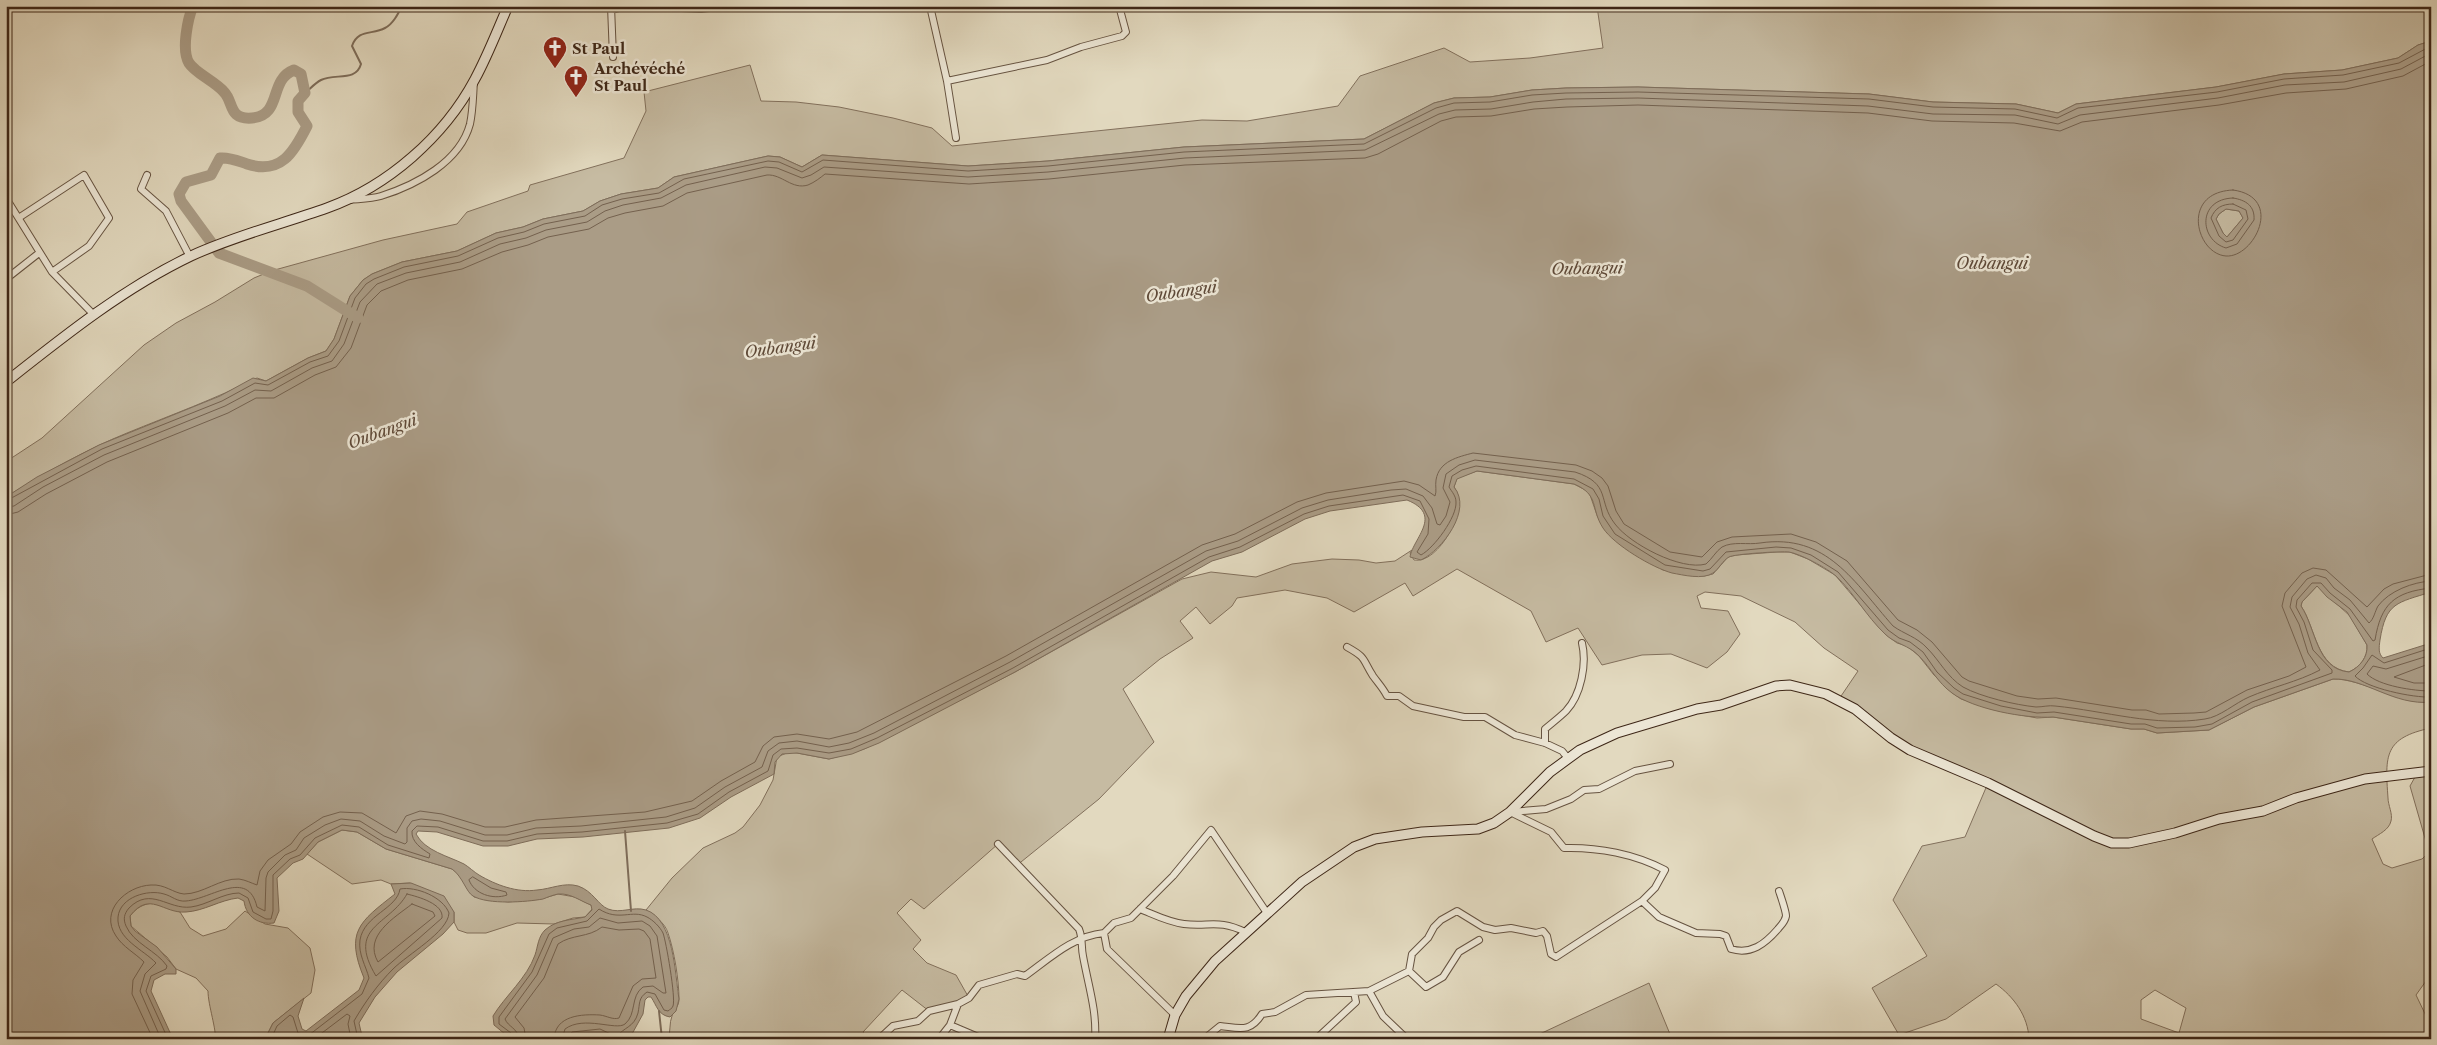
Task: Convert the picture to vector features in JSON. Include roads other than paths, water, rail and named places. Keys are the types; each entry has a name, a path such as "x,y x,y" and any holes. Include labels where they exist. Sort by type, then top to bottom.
{"main road":[{"path":"6,382 94,315 192,256 344,201 397,170 423,147 455,109 474,80 508,6"},
{"path":"1168,1039 1175,1015 1209,967 1267,912 1326,864 1354,847 1375,839 1422,832 1478,829 1494,823 1510,812 1567,757 1617,734 1697,709 1721,705 1762,690 1790,685 1826,694 1854,709 1890,738 1910,750 1988,783 2094,836 2112,842 2129,843 2175,833 2219,819 2263,810 2296,798 2365,779 2431,771"}],"street":[{"path":"613,57 611,8 627,6"},
{"path":"642,6 701,9 724,6"},
{"path":"930,6 948,81 956,138"},
{"path":"948,81 1048,60 1081,47 1122,36 1126,32 1119,6"},
{"path":"344,201 380,196 404,187 448,160 470,125 474,80"},
{"path":"20,217 84,175 109,218 88,246 52,272"},
{"path":"147,175 141,190 166,211 192,256"},
{"path":"6,198 20,217 39,253 52,272 94,315"},
{"path":"6,279 39,253"},
{"path":"1545,743 1545,729 1566,710 1574,699 1581,678 1584,652 1582,643"},
{"path":"1347,647 1361,654 1366,660 1373,675 1387,696 1399,696 1413,706 1464,717 1485,717 1515,734 1545,743 1562,751 1567,757"},
{"path":"1510,812 1546,809 1571,799 1584,790 1599,789 1635,771 1670,764"},
{"path":"1409,971 1412,954 1428,938 1434,927 1441,920 1457,911 1483,927 1495,930 1511,928 1536,933 1543,931 1547,936 1551,954 1556,956 1642,901 1655,888 1665,870 1649,861 1623,854 1585,848 1564,848 1551,832 1510,812"},
{"path":"878,1039 893,1026 918,1020 929,1011 958,1004 969,998 979,985 1017,974 1025,976 1082,937 1104,933 1114,923 1132,918 1173,876 1210,830 1267,912"},
{"path":"998,844 1026,876 1040,886 1044,894 1073,922 1082,937 1082,952 1090,996 1094,1006 1095,1039"},
{"path":"1642,901 1659,917 1696,933 1726,936 1731,949 1738,951 1756,949 1785,920 1786,913 1778,891"},
{"path":"1140,909 1162,920 1171,920 1186,925 1222,924 1245,932"},
{"path":"1104,933 1107,949 1175,1015"},
{"path":"1409,971 1426,987 1443,977 1459,952 1479,940"},
{"path":"1204,1039 1220,1026 1248,1028 1256,1024 1262,1014 1275,1012 1306,995 1369,991 1409,971"},
{"path":"1369,991 1383,1016 1407,1039"},
{"path":"1316,1039 1356,1002 1354,992"},
{"path":"939,1039 950,1025 958,1004"},
{"path":"950,1025 983,1039"}],"water":[{"name":"Oubangui","path":"2431,41 2431,592 2402,602 2390,611 2383,627 2379,648 2383,658 2431,643 2431,702 2405,700 2357,683 2333,679 2254,707 2209,730 2157,733 2144,729 2131,729 2053,717 2015,715 2000,712 1973,704 1952,693 1915,652 1885,634 1836,576 1797,554 1768,552 1733,556 1727,558 1715,571 1704,576 1672,573 1635,555 1608,535 1599,521 1591,497 1582,488 1574,484 1477,471 1457,479 1454,487 1459,496 1460,507 1457,518 1446,539 1438,548 1421,560 1410,557 1424,527 1424,513 1418,506 1407,500 1330,511 1305,519 1242,552 1212,561 1015,672 879,743 852,754 829,759 797,753 782,754 775,762 774,774 731,797 700,818 669,828 583,837 537,839 508,846 483,846 437,832 418,831 416,834 420,840 431,849 464,864 479,875 500,885 529,891 573,885 588,891 608,909 618,911 641,909 655,915 668,936 672,949 679,999 676,1011 670,1017 660,1012 651,997 648,997 645,1000 643,1014 632,1034 613,1037 600,1034 579,1035 564,1039 511,1039 494,1025 493,1016 527,971 545,930 559,922 585,917 592,910 591,905 563,894 518,902 498,902 480,899 471,894 452,869 386,849 357,832 342,830 318,842 303,859 293,863 277,878 279,911 274,923 263,923 254,919 247,911 244,901 238,898 186,912 178,912 157,905 144,905 137,908 130,916 131,926 135,931 157,947 176,969 176,974 165,974 154,980 151,991 173,1039 6,1039 6,497 37,477 99,445 220,396 253,378 266,381 308,358 326,351 334,339 350,296 363,280 372,274 402,262 457,251 496,233 523,227 543,219 583,211 600,201 621,194 658,188 674,177 768,156 780,157 802,167 822,155 968,166 1048,161 1184,147 1364,139 1434,103 1454,98 1490,97 1532,90 1566,88 1638,87 1869,94 1933,102 2016,104 2058,113 2076,104 2216,87 2284,74 2342,70 2398,58 2418,45","holes":["2226,209 2239,211 2243,218 2227,237 2216,219","2317,586 2327,597 2347,612 2367,645 2363,661 2349,672 2338,669 2323,656 2301,606 2302,602"]},
{"path":"411,883 444,896 454,912 454,922 443,934 397,972 375,997 359,1023 362,1036 366,1039 265,1039 273,1023 304,998 298,1016 302,1029 306,1031 359,990 364,978 358,962 356,949 359,929 372,912 395,894 391,884"}],"waterway":[{"path":"193,6 185,42 189,63 224,92 235,113 244,118 252,118 268,111 281,81 294,70 301,74 305,93 298,101 298,112 307,126 291,152 277,164 259,167 220,158 211,175 186,182 179,194 181,201 219,253 307,286 358,318"},
{"path":"305,93 321,80 355,73 361,64 352,46 355,41 362,35 388,26 402,6"},
{"path":"625,831 631,911"},
{"path":"659,1011 662,1039"}],"place":[{"name":"St Paul","path":"555,69"},
{"name":"Archévéché St Paul","path":"576,98"}]}
